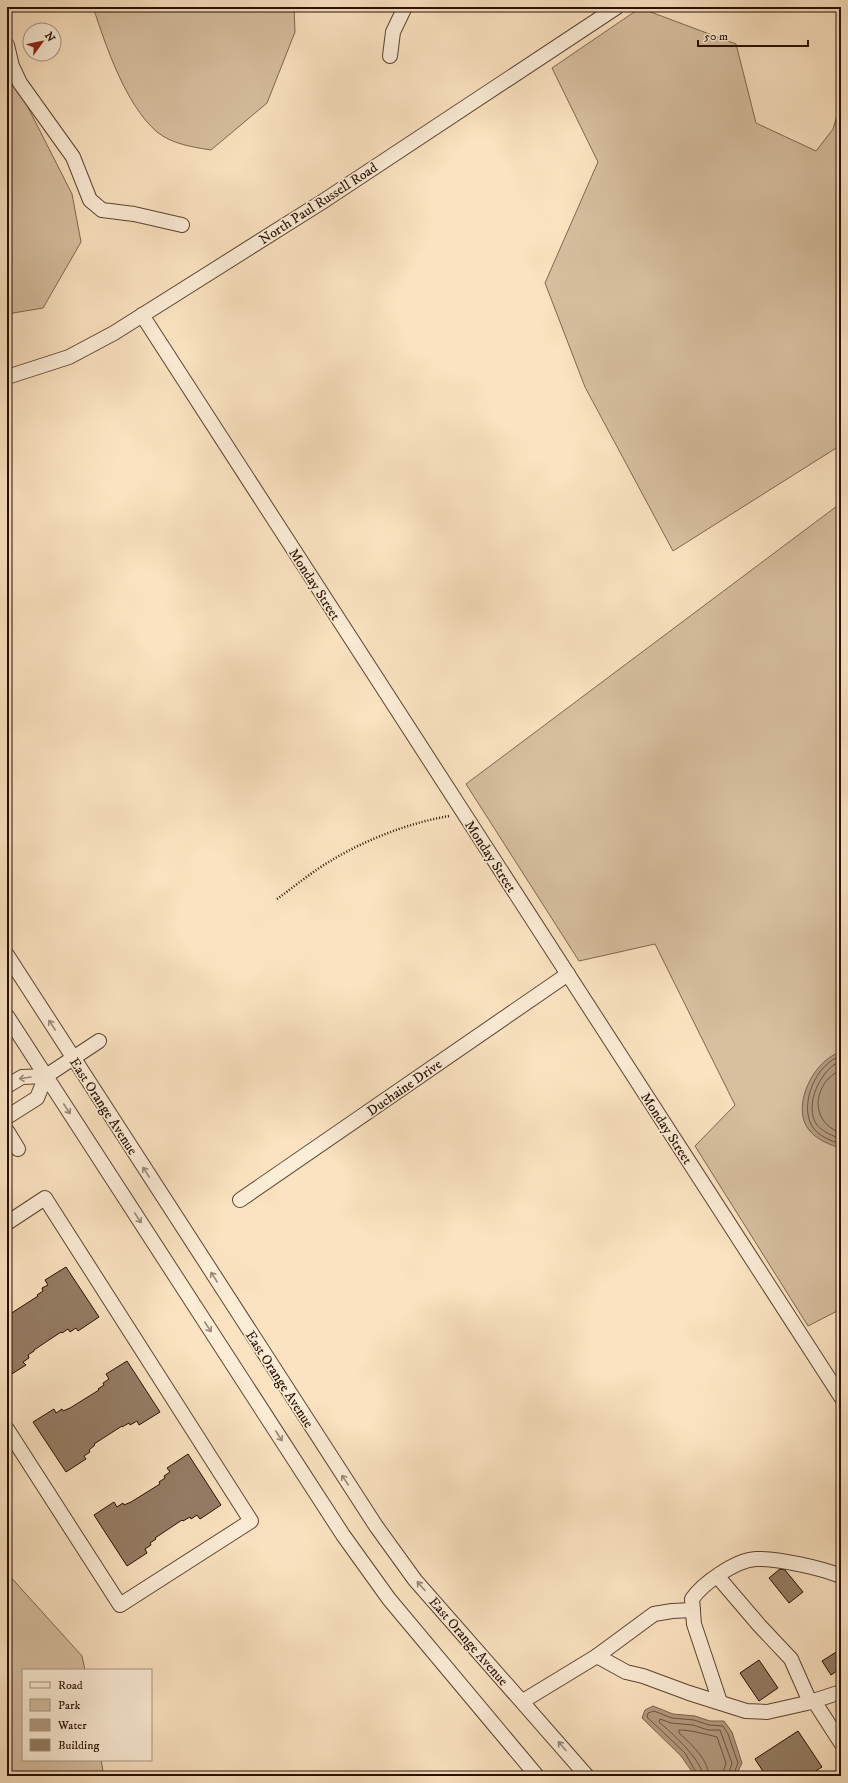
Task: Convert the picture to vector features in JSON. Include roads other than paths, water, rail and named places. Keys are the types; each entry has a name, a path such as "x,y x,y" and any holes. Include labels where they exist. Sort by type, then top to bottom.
{"street":[{"path":"390,56 393,32 405,7"},
{"name":"North Paul Russell Road","path":"7,377 69,357 92,346 322,202 617,7"},
{"path":"7,45 12,66 20,83 73,157 90,200 102,210 134,214 182,225"},
{"name":"Monday Street","path":"142,315 841,1396"},
{"name":"East Orange Avenue","path":"7,955 376,1526 415,1580 523,1701 587,1776"},
{"name":"Duchaine Drive","path":"240,1200 568,974"},
{"path":"7,1016 343,1535 389,1599 538,1776"},
{"path":"7,1086 22,1077 46,1076 99,1041"},
{"path":"7,1117 37,1098 46,1076"},
{"path":"7,1131 18,1148"},
{"path":"7,1223 45,1198 251,1521 120,1605 7,1429"},
{"path":"720,1702 694,1624 692,1599 700,1588 738,1563 756,1559 826,1570 841,1576"},
{"path":"718,1577 759,1625 791,1659 812,1702 841,1743"},
{"path":"523,1701 596,1656 654,1614 693,1610"},
{"path":"596,1656 626,1672 643,1676 689,1693 746,1711 767,1712 812,1702 841,1692"}],"water":[{"path":"841,1052 841,1148 824,1142 812,1134 804,1120 802,1109 808,1085 814,1074 831,1056"},
{"path":"653,1706 673,1714 695,1716 710,1721 724,1721 732,1732 742,1763 736,1776 695,1776 681,1756 642,1718 645,1710"}]}
